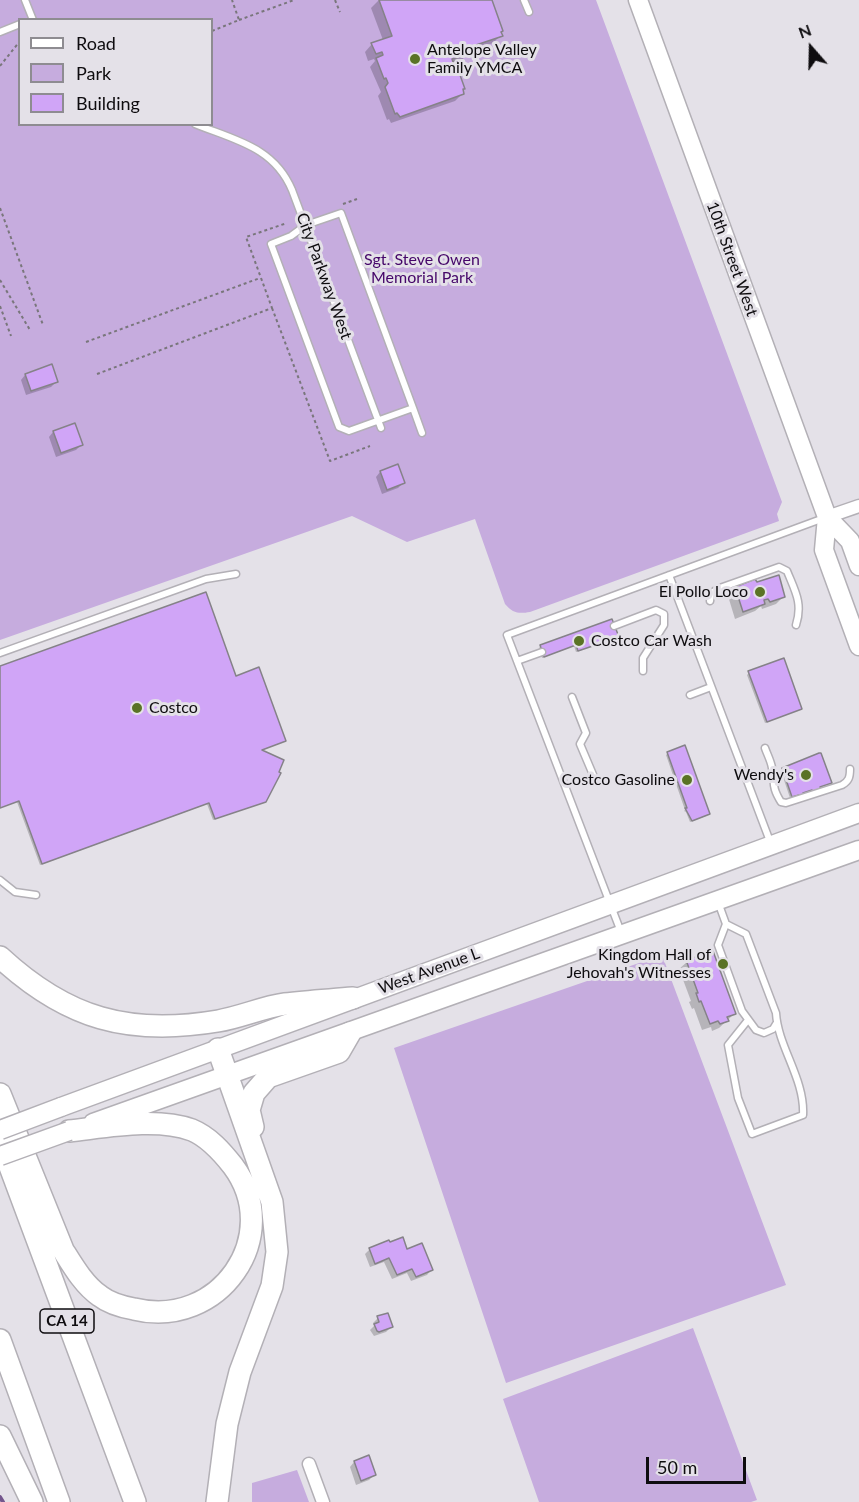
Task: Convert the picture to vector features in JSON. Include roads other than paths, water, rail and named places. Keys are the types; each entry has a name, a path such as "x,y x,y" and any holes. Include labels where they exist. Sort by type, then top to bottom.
{"highway":[{"path":"0,957 47,995 104,1020 138,1026 179,1027 221,1020 284,1004 353,998"},
{"path":"254,1151 249,1110 254,1093 268,1077 339,1052 350,1033"},
{"path":"217,1502 227,1425 240,1372 272,1286 277,1252 272,1202 218,1049"},
{"path":"0,1094 63,1250 77,1272 100,1296 125,1307 148,1313 179,1310 200,1304 221,1289 236,1271 246,1250 250,1227 249,1199 240,1176 221,1150 192,1131 157,1124 69,1131"},
{"name":"CA 14","path":"0,1140 135,1502"},
{"path":"0,1340 59,1502"},
{"path":"0,1436 32,1502"}],"main road":[{"name":"10th Street West","path":"638,0 827,517 850,541 859,566"},
{"name":"10th Street West","path":"827,517 824,550 859,646"},
{"name":"West Avenue L","path":"0,1130 859,813"},
{"name":"West Avenue L","path":"0,1156 859,850"}],"street":[{"path":"827,517 859,506"},
{"path":"309,1464 323,1502"}],"lane":[{"path":"25,0 32,18"},
{"path":"524,0 529,12"},
{"path":"0,32 18,25"},
{"name":"City Parkway West","path":"200,126 265,154 284,172 381,428"},
{"path":"413,408 349,431 339,427 271,244 291,236 306,225 341,213 413,408 422,433"},
{"path":"622,935 507,635 827,517"},
{"path":"710,601 711,594 717,590 779,567 787,572 800,604 800,614 796,625"},
{"path":"0,653 206,579 236,574"},
{"path":"669,575 772,845"},
{"path":"614,626 656,610 664,614 664,626 643,658 644,671"},
{"path":"517,661 542,652"},
{"path":"690,695 711,687"},
{"path":"572,697 586,733 580,744 594,777"},
{"path":"765,748 772,768 772,782 781,802 786,803 842,785 847,782 850,769"},
{"path":"0,880 15,892 36,895"},
{"path":"717,901 726,924 746,934 776,1012 777,1024 804,1105 803,1115 752,1134 738,1098 728,1045 748,1020"},
{"path":"726,924 718,945 748,1020 756,1030 764,1033 773,1029 777,1024"}],"waterway":[{"path":"0,1497 3,1502"}],"place":[{"name":"Antelope Valley Family YMCA","path":"415,59"},
{"name":"El Pollo Loco","path":"760,592"},
{"name":"Costco Car Wash","path":"579,641"},
{"name":"Costco","path":"137,708"},
{"name":"Wendy's","path":"806,775"},
{"name":"Costco Gasoline","path":"687,780"},
{"name":"Kingdom Hall of Jehovah's Witnesses","path":"723,964"}],"park label":[{"name":"Sgt. Steve Owen Memorial Park","path":"422,269"}]}
